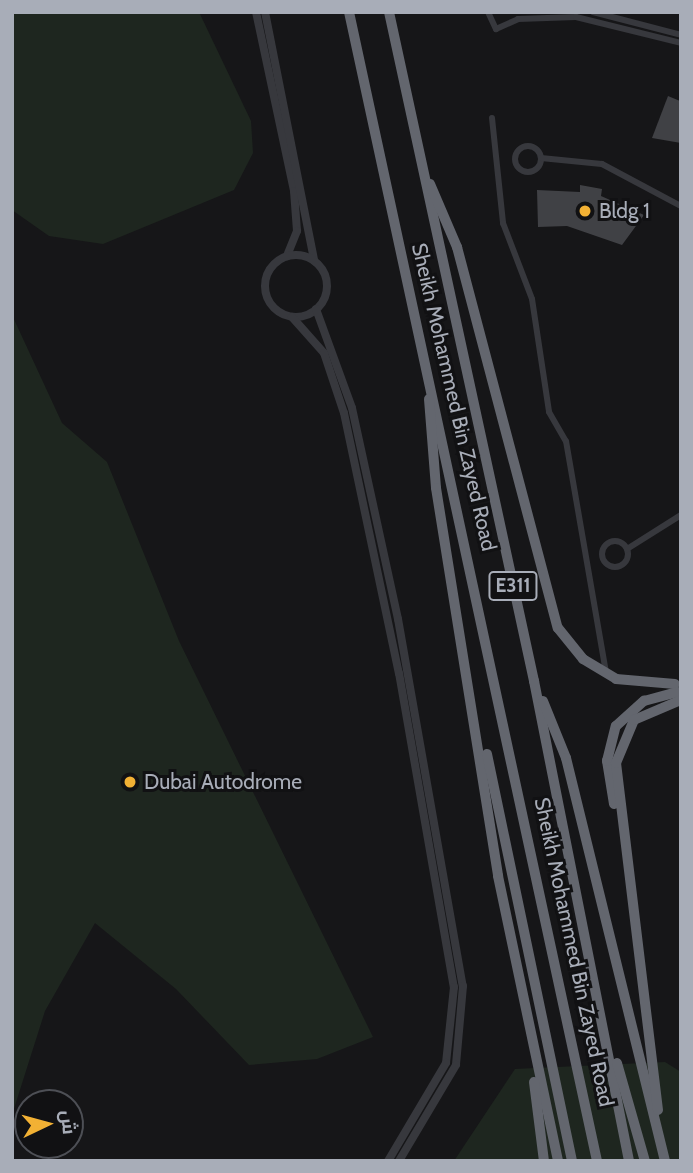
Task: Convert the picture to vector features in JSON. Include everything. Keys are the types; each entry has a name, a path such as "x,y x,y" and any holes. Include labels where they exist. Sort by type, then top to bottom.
{"highway":[{"name":"Sheikh Mohammed Bin Zayed Road","path":"349,12 597,1161"},
{"name":"Sheikh Mohammed Bin Zayed Road","path":"389,12 534,681 629,1161"},
{"path":"421,163 457,247 552,616 573,650 607,674 639,685 679,690"},
{"path":"427,372 436,488 473,693 519,979 544,1161"},
{"path":"534,681 566,758 665,1157"},
{"path":"665,1157 626,861 616,763 621,739 644,712 679,690"},
{"path":"473,693 572,1161"},
{"path":"519,979 558,1161"},
{"path":"599,1003 645,1161"}],"street":[{"path":"256,12 294,191 297,231 287,256 273,265 265,288 272,306 292,317 324,353 344,413 399,673 454,987 446,1063 388,1161"},
{"path":"265,12 314,260 327,284 317,309 352,408 395,606 463,986 456,1065 399,1161"},
{"path":"488,12 496,29 518,19 576,17 681,43"},
{"path":"593,12 681,35"},
{"path":"492,118 503,223 531,299 549,412 566,441 607,674"},
{"path":"541,158 530,171 516,157 529,146 541,158 602,164 681,206"},
{"path":"287,256 314,260"},
{"path":"292,317 317,309"},
{"path":"627,549 607,543 603,560 622,565 627,549 681,515"}],"shaded area":[{"path":"12,12 199,12 251,121 253,153 234,190 103,244 49,236 12,210"},
{"name":"Dubai Autodrome","path":"12,315 62,423 107,462 179,641 373,1037 317,1059 249,1065 176,989 95,923 45,1011 20,1089 14,1089 12,1115"},
{"path":"665,1062 681,1072 681,1161 454,1161 515,1069"}],"building":[{"path":"668,96 680,101 681,143 652,138"},
{"name":"Bldg 1","path":"580,185 602,189 601,196 644,215 622,245 567,226 538,227 537,190 580,192"}],"place":[{"name":"Bldg 1","path":"585,211"},
{"name":"Dubai Autodrome","path":"130,782"}]}
